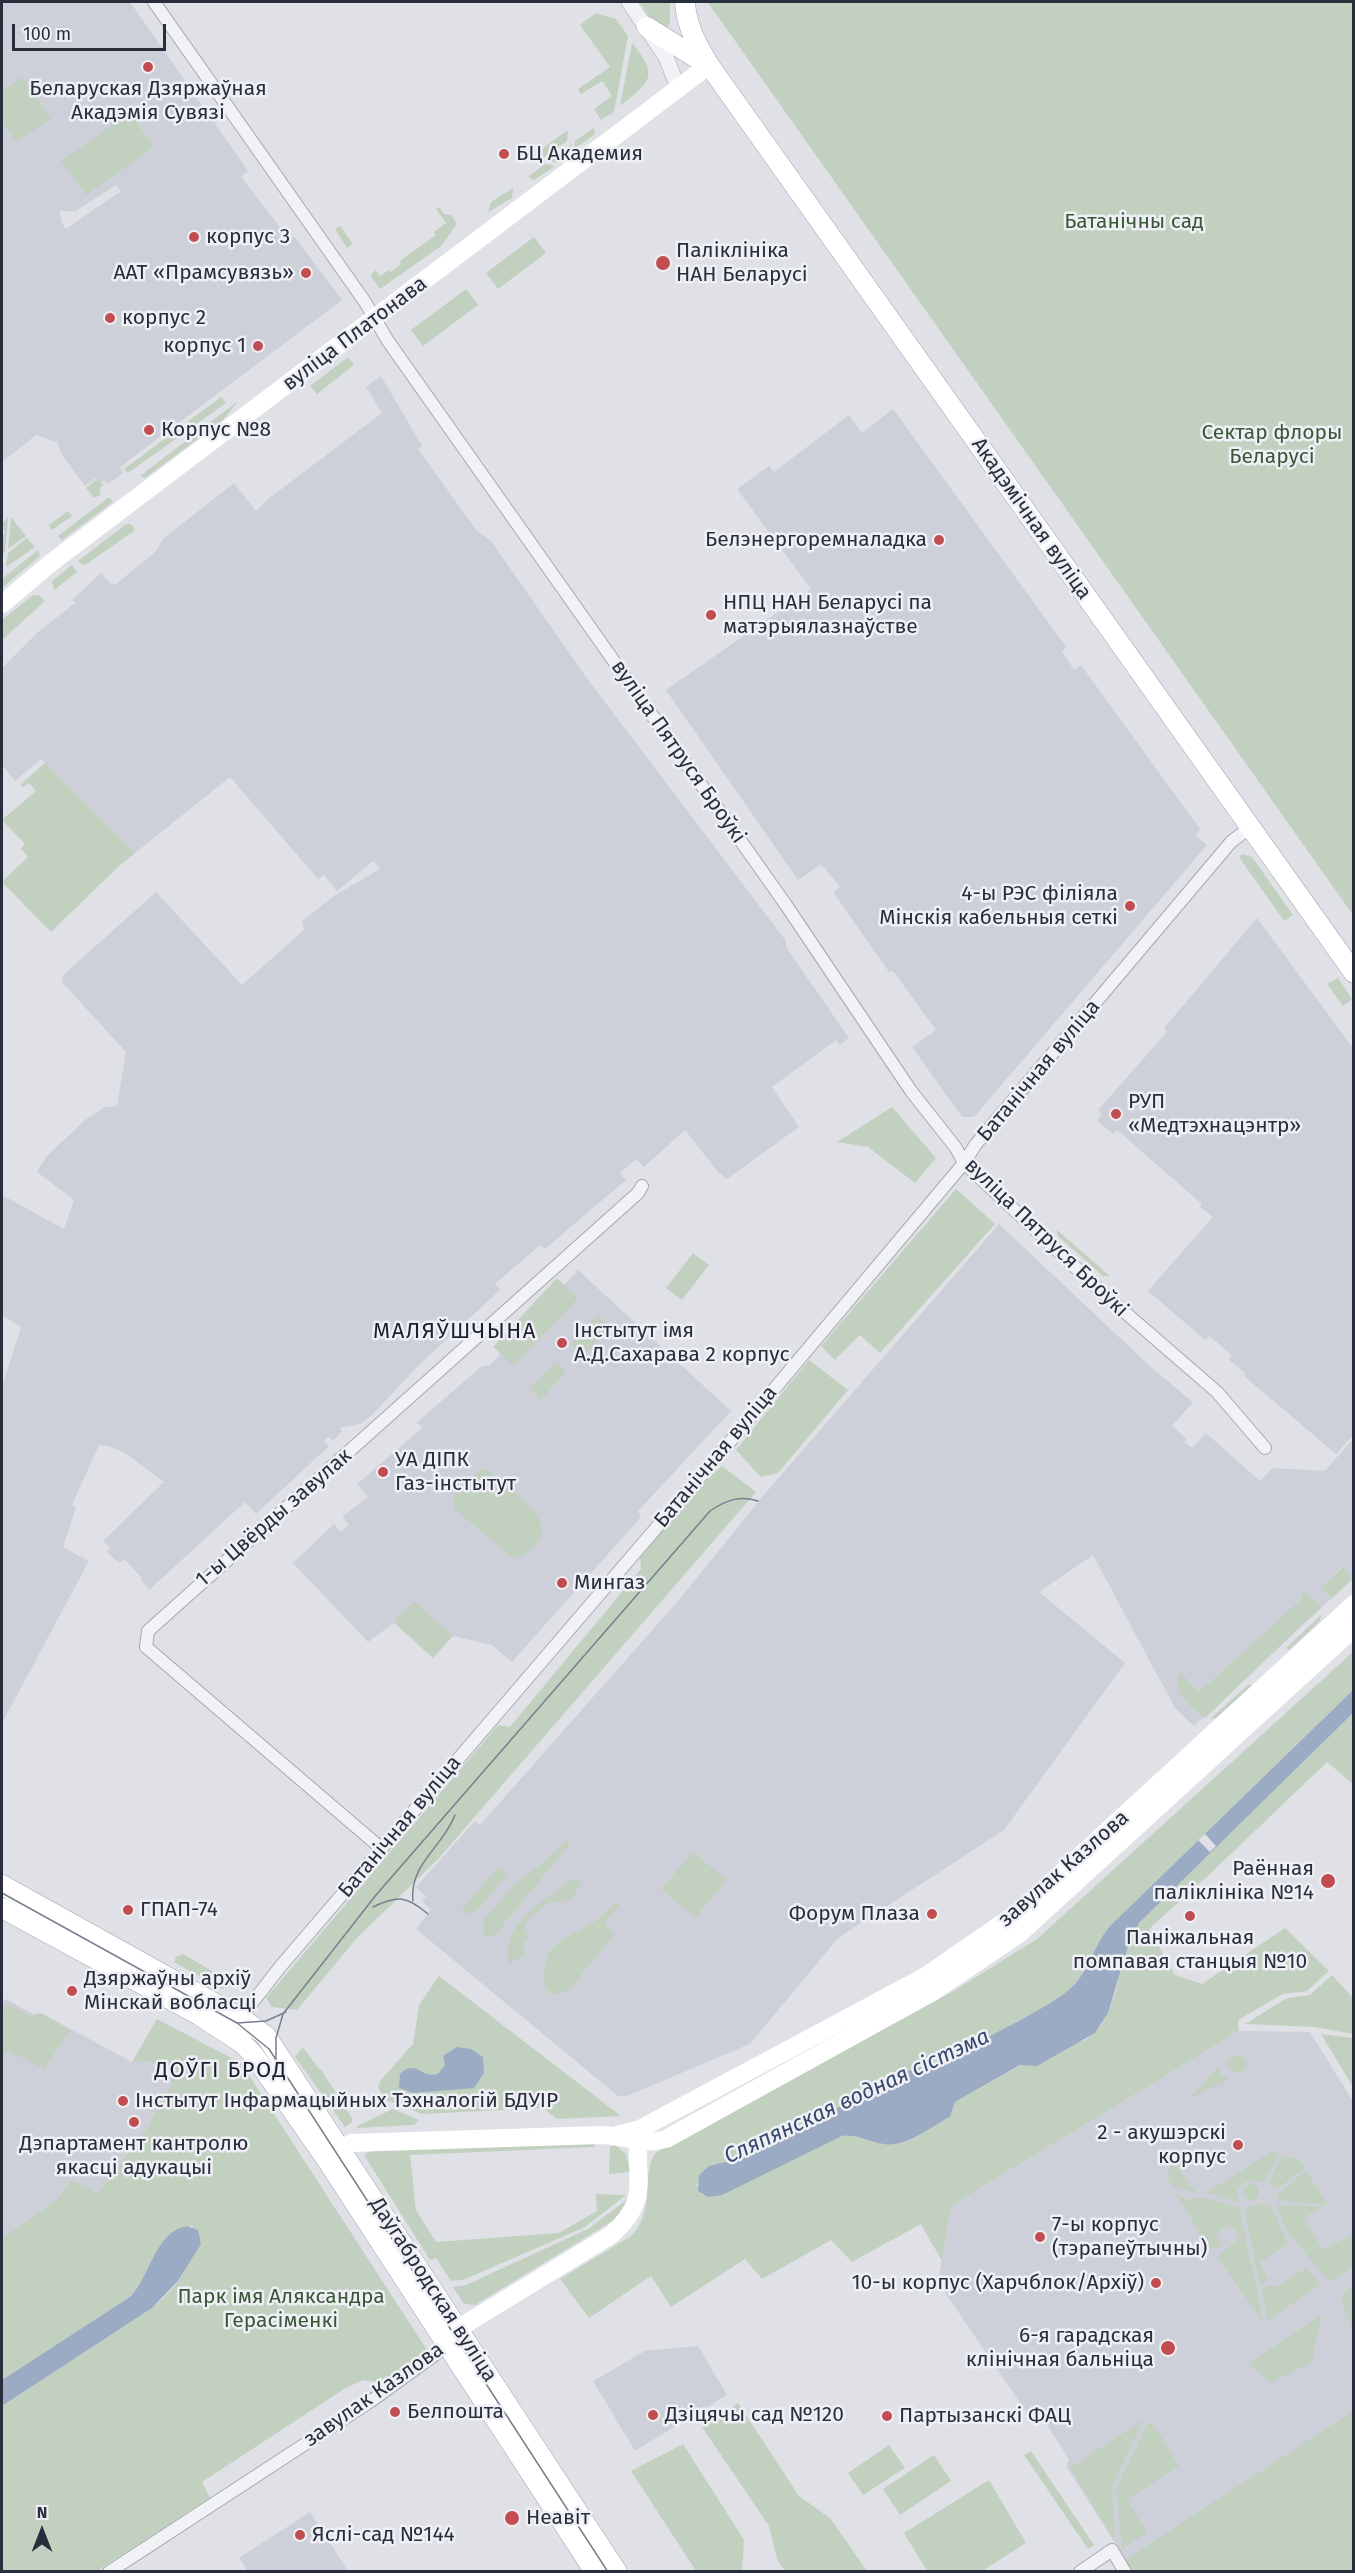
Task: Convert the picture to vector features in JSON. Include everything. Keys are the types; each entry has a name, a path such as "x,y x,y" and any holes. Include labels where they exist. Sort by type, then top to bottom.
{"main road":[{"path":"685,2 689,24 709,65"},
{"path":"647,27 709,65"},
{"name":"вуліца Платонава","path":"2,604 375,317 709,65"},
{"name":"Акадэмічная вуліца","path":"709,65 1353,973"},
{"name":"завулак Казлова","path":"1122,1830 1353,1604"},
{"name":"завулак Казлова","path":"453,2339 467,2323 611,2235 627,2221 640,2189 639,2135 926,1976 1020,1911 1122,1830 1353,1628"},
{"path":"2,1885 235,2025"},
{"path":"2,1908 235,2025"},
{"name":"Даўгабродская вуліца","path":"235,2025 258,2028 275,2046 334,2155 453,2339 595,2571"},
{"path":"334,2155 351,2143 639,2135"},
{"name":"Даўгабродская вуліца","path":"453,2339 617,2571"}],"street":[{"name":"вуліца Пятруся Броўкі","path":"154,2 375,317 388,341 786,906 911,1091 956,1148 964,1163 1105,1296 1217,1392 1265,1448"},
{"path":"629,2 666,57 678,88"},
{"name":"Батанічная вуліца","path":"235,2025 280,1967 964,1163 976,1144 1231,842 1249,828"},
{"name":"1-ы Цвёрды завулак","path":"382,1849 146,1647 148,1631 638,1193 642,1186"},
{"name":"завулак Казлова","path":"109,2571 371,2401 453,2339"},
{"path":"1080,2571 1112,2550 1125,2571"}],"shaded area":[{"name":"ААТ «Прамсувязь»","path":"2,2 130,2 248,171 241,177 290,240 295,237 342,300 120,467 123,473 108,484 104,480 100,483 96,478 85,486 62,455 57,442 36,435 2,462","holes":["116,185 121,191 66,229 61,222 60,211 76,211"]},
{"path":"381,376 422,446 418,449 477,531 491,541 586,677 786,941 786,947 849,1038 840,1045 836,1040 772,1087 799,1127 727,1179 718,1172 685,1130 644,1167 636,1159 620,1173 626,1180 545,1249 540,1245 495,1284 500,1290 419,1365 372,1415 360,1424 339,1428 342,1431 333,1441 328,1437 324,1441 329,1446 256,1514 245,1502 149,1590 141,1580 142,1578 124,1559 119,1563 107,1552 110,1548 103,1541 164,1482 125,1453 99,1445 72,1505 76,1507 63,1547 89,1561 2,1723 2,1387 21,1327 2,1315 2,1195 64,1229 74,1200 37,1172 46,1157 85,1120 105,1107 117,1106 126,1052 62,982 63,975 156,892 242,985 304,930 302,921 334,896 380,869 373,861 337,891 324,875 318,879 230,777 135,853 41,759 15,781 2,765 2,668 37,633 75,603 72,600 101,573 112,585 116,584 155,552 164,538 234,483 256,511 268,499 382,413 366,387"},
{"path":"893,409 1066,647 1062,651 1074,670 1081,665 1200,829 1196,836 1207,845 974,1117 962,1117 912,1047 936,1030 893,971 889,972 833,892 840,887 821,864 798,880 666,690 811,589 737,489 769,466 774,472 849,415 862,433"},
{"path":"1257,918 1353,1048 1354,1434 1336,1454 1245,1377 1244,1372 1229,1360 1232,1355 1209,1336 1205,1340 1148,1291 1213,1217 1200,1207 1202,1204 1117,1130 1113,1134 1097,1121 1102,1114 1098,1110 1167,1032 1164,1028"},
{"path":"999,1224 1153,1369 1193,1402 1172,1426 1187,1439 1184,1442 1192,1448 1206,1433 1260,1481 1272,1468 1325,1471 1353,1439 1353,1578 1342,1567 1320,1589 1332,1598 1194,1726 1175,1708 1093,1555 1039,1592 1125,1663 1004,1830 838,1938 750,2044 627,2096 618,2096 416,1929 431,1910 422,1901 426,1897 416,1887 475,1821 480,1825 678,1601 763,1496"},
{"path":"578,1270 731,1411 638,1511 641,1517 512,1662 492,1645 453,1636 433,1658 394,1623 368,1642 293,1563 334,1524 341,1532 349,1525 342,1517 368,1497 357,1484 423,1427 416,1423 482,1366 490,1365"},
{"path":"6,1999 33,2014 41,2013 132,2062 146,2061 172,2073 172,2082 147,2128 98,2193 71,2180 57,2199 2,2238 2,2003"},
{"name":"6-я гарадская клінічная бальніца","path":"1239,2031 1310,2032 1353,2101 1353,2570 1351,2572 1133,2571 1066,2466 1069,2459 1040,2414 1031,2419 938,2282 951,2206"},
{"name":"Дзіцячы сад №120","path":"698,2346 727,2395 635,2451 593,2381 645,2351"},
{"name":"Яслі-сад №144","path":"310,2512 348,2571 248,2571 239,2558"}],"green space":[{"path":"642,2 670,2 670,23 665,30 654,23 641,4"},
{"name":"Батанічны сад","path":"709,2 1353,2 1353,915 709,4"},
{"path":"596,13 616,19 628,36 614,112 601,120 594,109 612,96 602,81 581,94 578,89 610,67 580,25"},
{"path":"632,43 646,64 648,78 638,91 620,106"},
{"path":"22,77 51,119 16,142 2,121 2,92"},
{"path":"130,113 154,147 86,195 61,161"},
{"path":"594,128 595,134 574,149 575,141"},
{"path":"568,130 567,141 540,160 535,154"},
{"path":"572,144 571,152 557,163 549,161"},
{"path":"545,164 555,166 534,180 528,177"},
{"path":"513,188 512,198 488,212 491,202"},
{"path":"439,207 444,214 451,215 457,224 441,246 380,289 370,275 376,270 380,276 389,270 391,272 401,264 400,261 436,235 434,232 446,223 436,209"},
{"path":"340,226 353,244 347,248 335,229"},
{"path":"534,237 546,253 498,289 486,273"},
{"path":"466,289 478,305 423,346 411,330"},
{"path":"348,357 354,365 317,394 310,386"},
{"path":"221,397 226,403 128,473 124,469"},
{"path":"238,401 223,420 145,478 140,476"},
{"path":"96,480 104,485 100,487 100,495 94,498 86,488"},
{"path":"109,497 113,502 62,540 58,536"},
{"path":"68,511 72,516 52,530 49,525"},
{"path":"11,517 26,536 8,549"},
{"path":"8,518 5,551 2,554 2,536 5,533 2,523"},
{"path":"126,524 131,524 135,530 87,564 83,565 78,561"},
{"path":"27,538 35,547 6,567 8,553"},
{"path":"38,550 40,556 2,588 2,579"},
{"path":"72,565 77,572 54,590 52,581"},
{"path":"33,595 40,596 45,601 2,640 2,620"},
{"path":"45,763 135,853 51,932 2,882 28,857 21,849 25,844 2,820 36,791 29,783 22,788 21,784"},
{"path":"1242,854 1252,857 1293,915 1284,921 1239,857"},
{"path":"1338,978 1352,999 1343,1006 1327,984"},
{"path":"892,1107 936,1158 915,1183 868,1147 837,1142"},
{"path":"956,1189 995,1224 880,1353 860,1335 835,1360 821,1346"},
{"path":"1057,1230 1110,1276 1103,1276 1057,1235"},
{"path":"693,1253 709,1265 682,1300 666,1288"},
{"path":"557,1278 578,1298 514,1366 493,1347"},
{"path":"597,1315 610,1327 584,1355 571,1344"},
{"path":"809,1360 848,1390 778,1473 761,1477 736,1450"},
{"path":"555,1362 566,1372 541,1400 530,1389"},
{"path":"722,1466 756,1492 439,1858 357,1938 297,2010 272,2007 266,1998 498,1725 510,1727 641,1569 640,1556 708,1478"},
{"path":"481,1469 487,1469 523,1500 534,1511 540,1523 541,1534 535,1546 520,1557 510,1556 454,1508 453,1495"},
{"path":"1343,1567 1353,1579 1332,1598 1320,1589"},
{"path":"1306,1592 1320,1605 1320,1608 1205,1718 1186,1702 1177,1684 1180,1672 1199,1692 1303,1598 1301,1596"},
{"path":"414,1601 453,1636 433,1658 394,1622"},
{"path":"1322,1614 1319,1622 1289,1650 1286,1648"},
{"path":"1353,1652 1353,1690 1111,1925 1085,1970 1066,1992 1039,2010 964,2050 962,2055 938,2068 916,2068 899,2074 754,2154 709,2166 697,2185 702,2195 842,2136 860,2137 889,2144 904,2142 921,2135 950,2117 955,2102 1021,2065 1087,2039 1099,2028 1107,2015 1131,1937 1139,1923 1353,1713 1353,1784 1327,1762 1149,1929 1175,1975 1202,1984 1285,1928 1329,1971 1307,1991 1283,1994 1238,2020 1239,2031 951,2206 942,2261 921,2224 852,2262 831,2240 762,2279 745,2259 671,2307 651,2276 589,2318 560,2279 631,2236 644,2213 649,2168 658,2151 952,1992 1037,1939"},
{"path":"1249,1684 1252,1686 1216,1718 1210,1719"},
{"path":"567,1840 570,1844 494,1936 484,1936 484,1920 515,1884 545,1861"},
{"path":"693,1852 727,1880 695,1918 661,1889"},
{"path":"498,1867 508,1874 477,1910 471,1914 461,1911"},
{"path":"574,1878 582,1884 570,1900 549,1904 534,1914 524,1926 529,1935 522,1946 526,1954 509,1964 508,1950 511,1936 518,1924 539,1903"},
{"path":"616,1902 619,1905 604,1923 615,1934 569,1990 559,1994 551,1993 546,1988 544,1971 549,1953 554,1946 601,1917"},
{"path":"183,1954 231,1982 231,1986 222,1989 174,1962 176,1957"},
{"path":"1332,1975 1353,1998 1353,2034 1315,2027 1245,2024 1287,1998 1310,1995"},
{"path":"439,1976 621,2116 557,2119 543,2108 422,2114 384,2099 378,2087 381,2080 413,2044 419,2005"},
{"path":"7,2004 31,2016 41,2013 70,2030 44,2069 9,2051 2,2054 2,2016"},
{"name":"Парк імя Аляксандра Герасіменкі","path":"157,2019 241,2063 429,2353 383,2383 363,2380 344,2389 202,2482 210,2498 97,2571 2,2571 2,2406 152,2308 179,2280 187,2264 193,2226 181,2228 163,2242 131,2297 2,2380 2,2238 57,2199 71,2180 98,2193 147,2128 172,2082 172,2073 147,2061 132,2062"},
{"path":"1321,2034 1353,2038 1353,2087"},
{"path":"303,2047 320,2068 352,2118 352,2122 345,2127 295,2057"},
{"path":"1237,2055 1243,2058 1246,2064 1243,2070 1237,2073 1231,2070 1228,2064 1231,2058"},
{"path":"1218,2067 1222,2075 1229,2080 1189,2099"},
{"path":"393,2109 419,2120 414,2125 358,2128 357,2126"},
{"path":"594,2141 594,2147 410,2155 416,2210 436,2242 559,2233 597,2211 596,2194 626,2195 585,2227 463,2280 451,2281 436,2258 430,2260 364,2155 374,2149"},
{"path":"615,2145 626,2154 630,2172 609,2174 610,2147"},
{"path":"1271,2152 1279,2154 1264,2182 1252,2181 1242,2184 1237,2191 1239,2202 1206,2193"},
{"path":"1282,2155 1301,2161 1305,2168 1277,2189 1269,2181"},
{"path":"1175,2163 1196,2193 1172,2186 1168,2179 1169,2169"},
{"path":"1306,2171 1328,2205 1276,2200 1278,2194"},
{"path":"1251,2184 1257,2186 1259,2192 1257,2198 1251,2200 1245,2198 1243,2192 1245,2186"},
{"path":"1176,2194 1188,2200 1201,2197 1239,2207 1264,2323 1217,2257 1241,2237 1230,2224 1215,2235 1223,2245 1216,2249 1209,2248"},
{"path":"629,2198 619,2217 475,2305 464,2304 453,2287 466,2285 588,2229"},
{"path":"1258,2204 1270,2204 1288,2244 1259,2263 1268,2280 1260,2286 1244,2209"},
{"path":"1276,2206 1322,2207 1303,2218 1323,2250 1353,2234 1353,2267 1329,2282 1287,2231"},
{"path":"1306,2268 1320,2284 1268,2321 1261,2289 1271,2284 1276,2287"},
{"path":"1353,2286 1353,2329 1341,2302 1345,2291"},
{"path":"1321,2315 1312,2362 1270,2383 1249,2363"},
{"path":"738,2403 799,2496 830,2518 867,2571 785,2571 777,2559 769,2526 702,2427"},
{"path":"1353,2411 1353,2570 1133,2571 1125,2560"},
{"path":"1143,2420 1112,2486 1115,2541 1070,2468"},
{"path":"1152,2422 1179,2466 1127,2500 1147,2532 1122,2549 1116,2488 1147,2424"},
{"path":"683,2444 744,2540 742,2571 696,2571 631,2471"},
{"path":"889,2445 905,2468 863,2495 848,2473"},
{"path":"1031,2451 1094,2545 1088,2549 1024,2455"},
{"path":"934,2455 951,2481 900,2515 883,2489"},
{"path":"989,2480 1026,2543 982,2571 927,2571 904,2533"}],"water":[{"path":"1353,1690 1353,1713 1139,1923 1130,1940 1108,2013 1095,2033 1037,2066 1020,2065 955,2102 950,2117 910,2140 884,2144 854,2136 842,2136 722,2195 708,2197 698,2191 699,2175 709,2166 754,2154 899,2074 916,2068 938,2068 962,2055 964,2050 1039,2010 1066,1992 1085,1970 1111,1925"},
{"path":"457,2047 471,2049 483,2057 484,2073 474,2088 413,2093 399,2088 400,2074 405,2070 414,2068 427,2074 438,2074 445,2065 443,2056"},
{"path":"187,2226 198,2230 201,2244 178,2281 152,2308 2,2406 2,2380 130,2297 167,2236"}],"pier":[{"path":"1205,1834 1216,1846 1210,1852 1198,1840"}],"tram line":[{"path":"276,2060 276,2038 283,2014 376,1895 710,1511 733,1500 745,1498 758,1501"},
{"path":"413,1901 416,1876 455,1815"},
{"path":"2,1893 237,2023 269,2049 608,2572"},
{"path":"373,1907 389,1900 402,1899 428,1914"},
{"path":"237,2023 266,2021 286,2012"}],"place":[{"name":"Беларуская Дзяржаўная Акадэмія Сувязі","path":"148,67"},
{"name":"БЦ Академия","path":"504,154"},
{"name":"корпус 3","path":"194,237"},
{"name":"Паліклініка НАН Беларусі","path":"663,263"},
{"name":"ААТ «Прамсувязь»","path":"306,273"},
{"name":"корпус 2","path":"110,318"},
{"name":"корпус 1","path":"258,346"},
{"name":"Корпус №8","path":"149,430"},
{"name":"Белэнергоремналадка","path":"939,540"},
{"name":"НПЦ НАН Беларусі па матэрыялазнаўстве","path":"711,615"},
{"name":"4-ы РЭС філіяла Мінскія кабельныя сеткі","path":"1130,906"},
{"name":"РУП «Медтэхнацэнтр»","path":"1116,1114"},
{"name":"Інстытут імя А.Д.Сахарава 2 корпус","path":"562,1343"},
{"name":"УА ДІПК Газ-інстытут","path":"383,1472"},
{"name":"Мингаз","path":"562,1583"},
{"name":"Раённая паліклініка №14","path":"1328,1881"},
{"name":"ГПАП-74","path":"128,1910"},
{"name":"Форум Плаза","path":"932,1914"},
{"name":"Паніжальная помпавая станцыя №10","path":"1190,1916"},
{"name":"Дзяржаўны архіў Мінскай вобласці","path":"72,1991"},
{"name":"Інстытут Інфармацыйных Тэхналогій БДУІР","path":"123,2101"},
{"name":"Дэпартамент кантролю якасці адукацыі","path":"134,2122"},
{"name":"2 - акушэрскі корпус","path":"1238,2145"},
{"name":"7-ы корпус (тэрапеўтычны)","path":"1040,2237"},
{"name":"10-ы корпус (Харчблок/Архіў)","path":"1156,2283"},
{"name":"6-я гарадская клінічная бальніца","path":"1168,2348"},
{"name":"Белпошта","path":"395,2412"},
{"name":"Дзіцячы сад №120","path":"653,2415"},
{"name":"Партызанскі ФАЦ","path":"887,2416"},
{"name":"Неавіт","path":"512,2518"},
{"name":"Яслі-сад №144","path":"300,2535"}],"district":[{"name":"МАЛЯЎШЧЫНА","path":"455,1332"},
{"name":"ДОЎГІ БРОД","path":"221,2071"}],"park label":[{"name":"Сектар флоры Беларусі","path":"1272,445"}],"water label":[{"name":"Сляпянская водная сістэма","path":"857,2097"}]}
